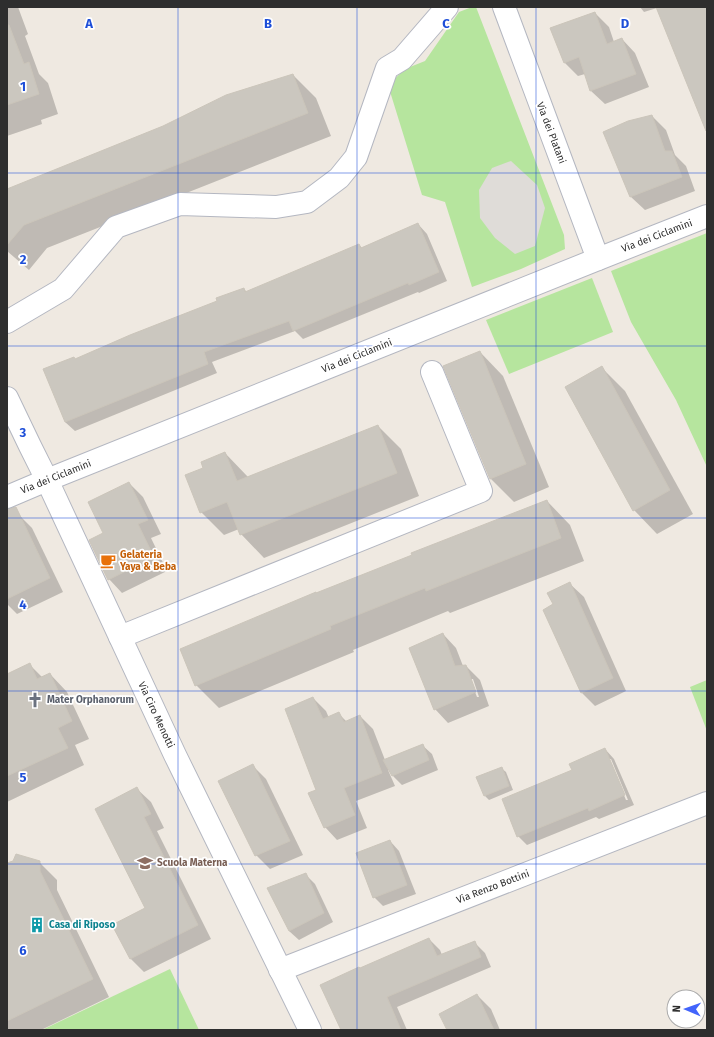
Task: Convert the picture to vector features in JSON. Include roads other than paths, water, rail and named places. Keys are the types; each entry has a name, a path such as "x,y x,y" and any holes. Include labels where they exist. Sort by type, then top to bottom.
{"street":[{"path":"7,322 63,289 116,227 180,204 276,207 307,202 339,178 356,157 387,68 402,59 447,7"},
{"name":"Via dei Platani","path":"504,7 598,259"},
{"name":"Via dei Ciclamini","path":"7,497 707,216"},
{"path":"120,636 480,490 432,372"},
{"name":"Via Ciro Menotti","path":"7,398 47,480 175,755 310,1030"},
{"name":"Via Renzo Bottini","path":"280,970 707,803"}],"place":[{"name":"Gelateria Yaya & Beba","path":"108,561"},
{"name":"Mater Orphanorum","path":"35,700"},
{"name":"Scuola Materna","path":"145,863"},
{"name":"Casa di Riposo","path":"37,925"}]}
